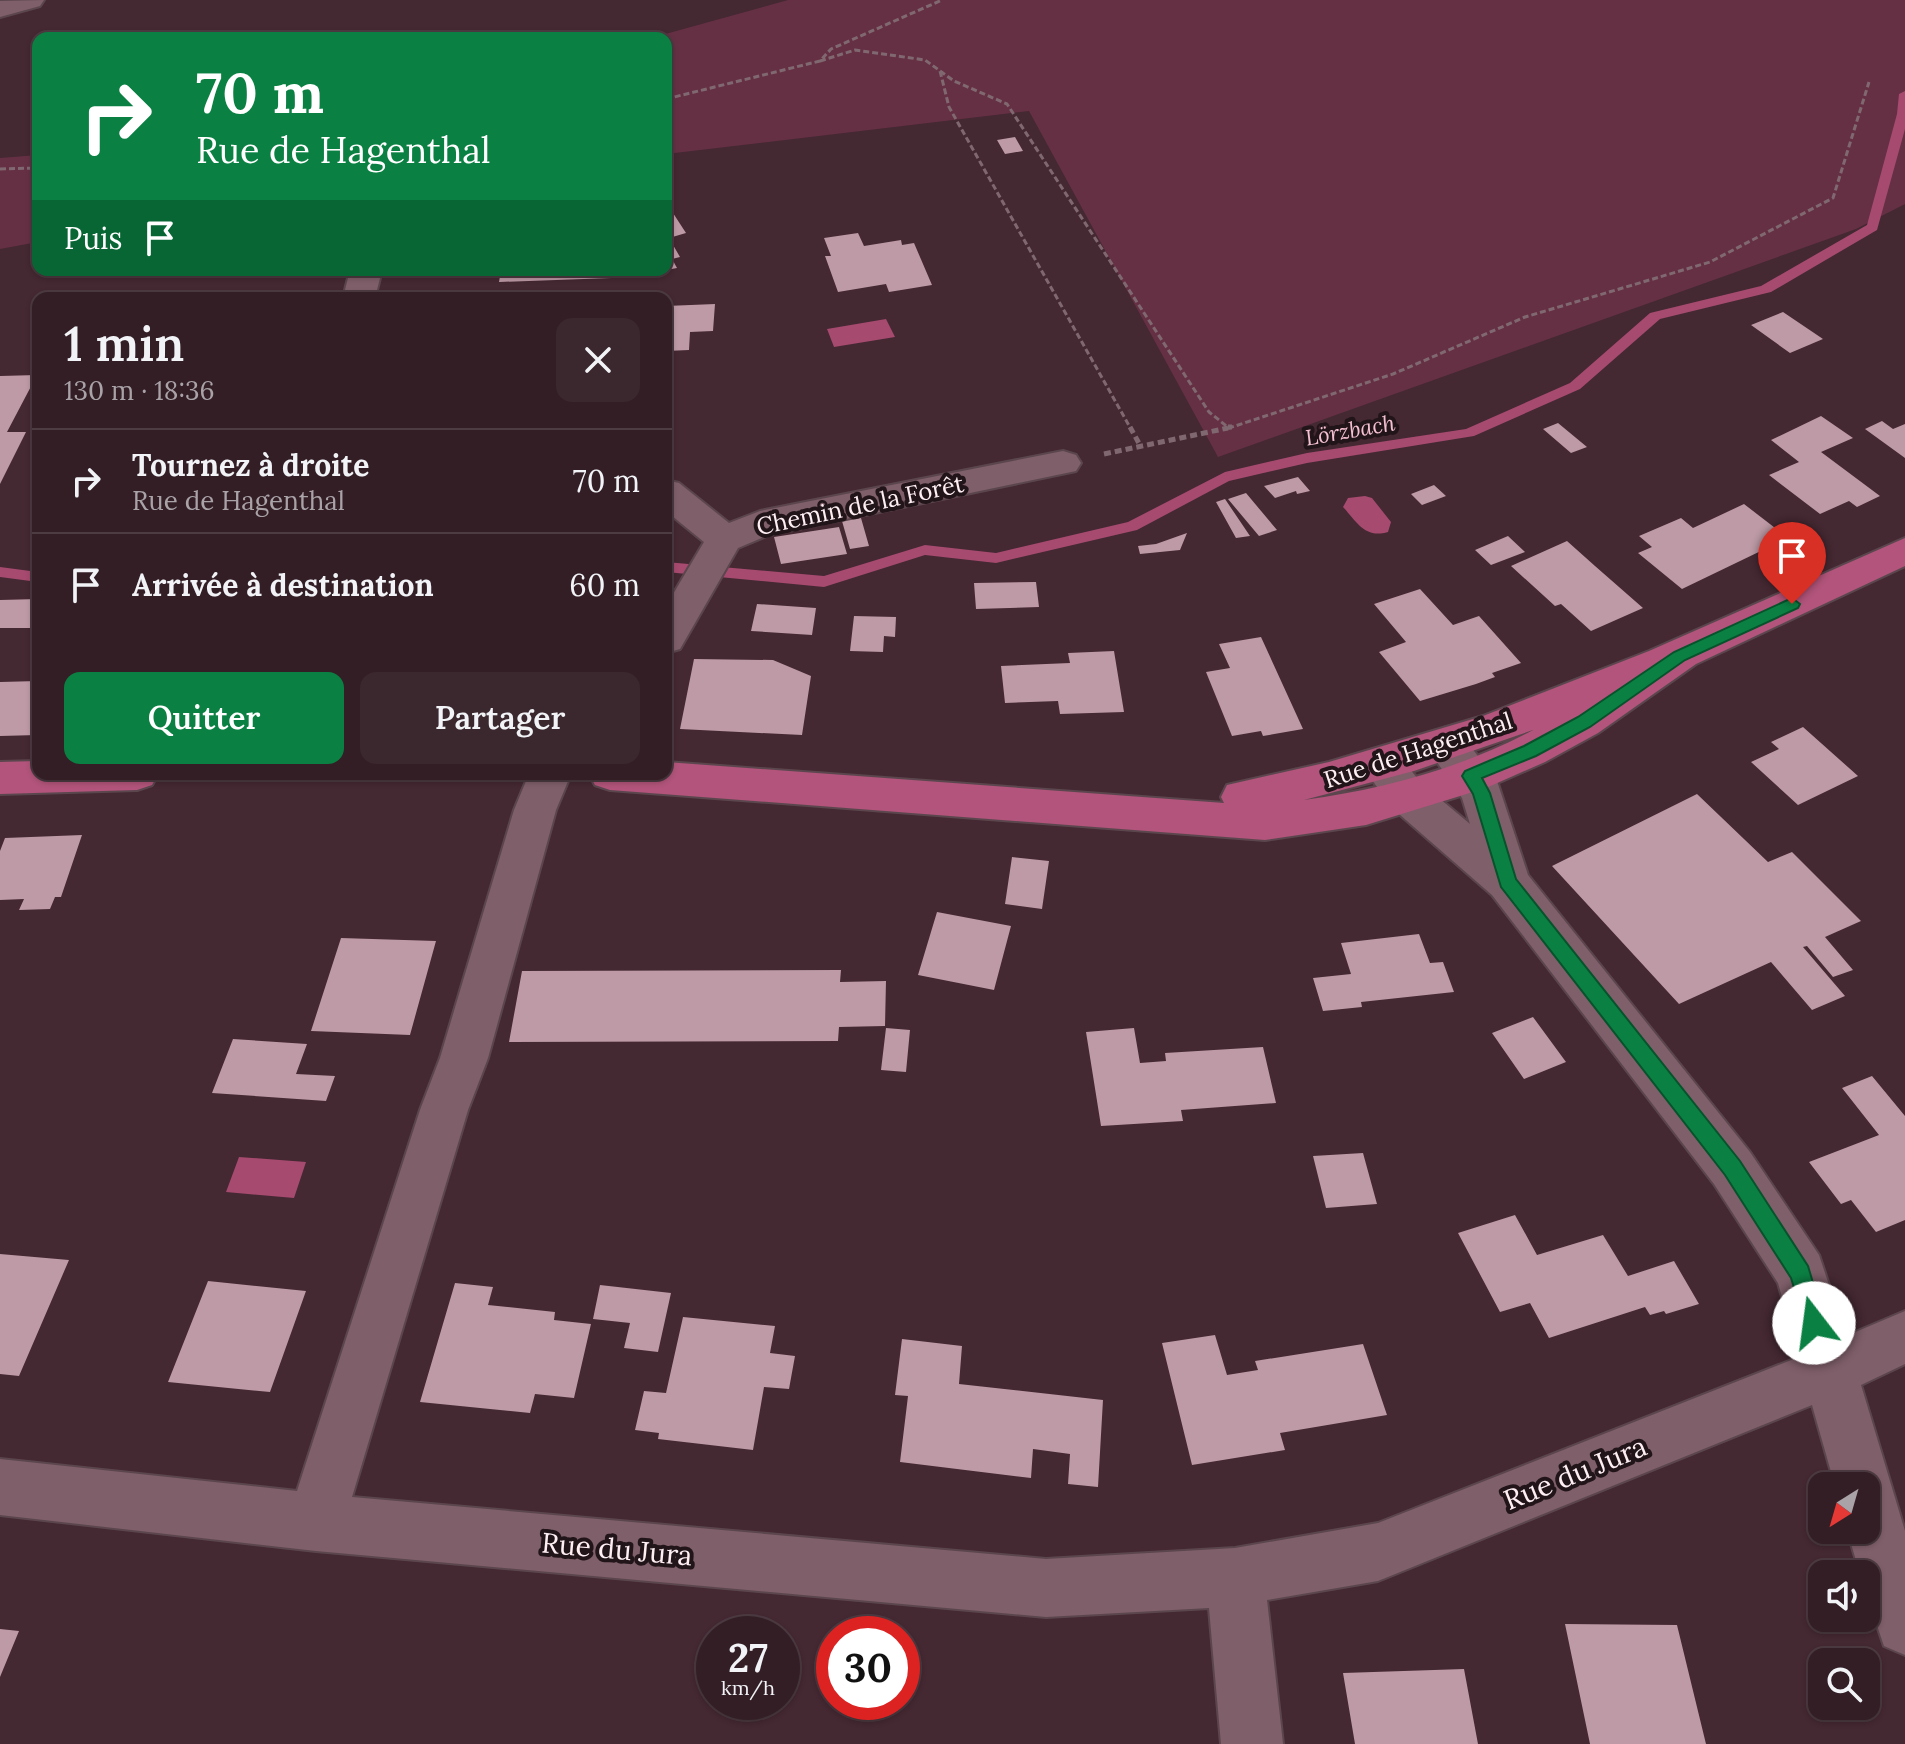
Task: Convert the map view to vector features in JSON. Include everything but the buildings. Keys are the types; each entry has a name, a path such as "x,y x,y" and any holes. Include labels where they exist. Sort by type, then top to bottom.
{"main road":[{"name":"Rue de Hagenthal","path":"672,779 1265,823 1366,808 1394,780 1459,760 1530,751 1584,722 1680,656 1905,551"},
{"path":"0,778 32,777"}],"street":[{"path":"0,9 31,0"},
{"name":"Chemin de la Forêt","path":"672,629 725,539 760,524 1063,463"},
{"path":"672,497 725,539"},
{"path":"1459,760 1482,793 1508,882"},
{"path":"316,1522 444,1110 464,1058 535,810 548,780"},
{"path":"1394,780 1508,882 1732,1168 1767,1219 1801,1273 1859,1472"},
{"name":"Rue du Jura","path":"0,1487 316,1522 1046,1588 1235,1577 1378,1552 1828,1372 1905,1337"},
{"path":"1880,1543 1905,1625"},
{"path":"1235,1577 1252,1744"}],"path":[{"path":"820,61 831,49 942,0"},
{"path":"672,98 855,50 925,60 954,81 1007,104 1209,412 1229,428"},
{"path":"940,70 949,107 1141,447"},
{"path":"1063,463 1229,428 1393,374 1525,317 1710,262 1833,198 1869,82"},
{"path":"0,169 32,168"}],"shaded area":[{"path":"788,0 1905,0 1905,204 1856,229 1218,457 1029,111 672,153 672,32"},
{"path":"32,155 32,243 0,249 0,158"},
{"path":"886,319 895,337 834,347 827,329"},
{"path":"1348,498 1372,498 1391,522 1388,532 1367,531 1343,507"},
{"path":"239,1157 306,1162 294,1198 226,1192"}],"waterway":[{"name":"Lörzbach","path":"672,568 824,582 925,550 996,558 1132,526 1225,477 1307,458 1469,433 1575,386 1655,316 1766,289 1873,227 1903,114 1905,94"},
{"name":"Lörzbach","path":"0,572 32,576"}],"route":[{"path":"1792,604 1680,656 1584,722 1530,751 1471,776 1482,793 1508,882 1732,1168 1801,1273 1814,1323"}]}
